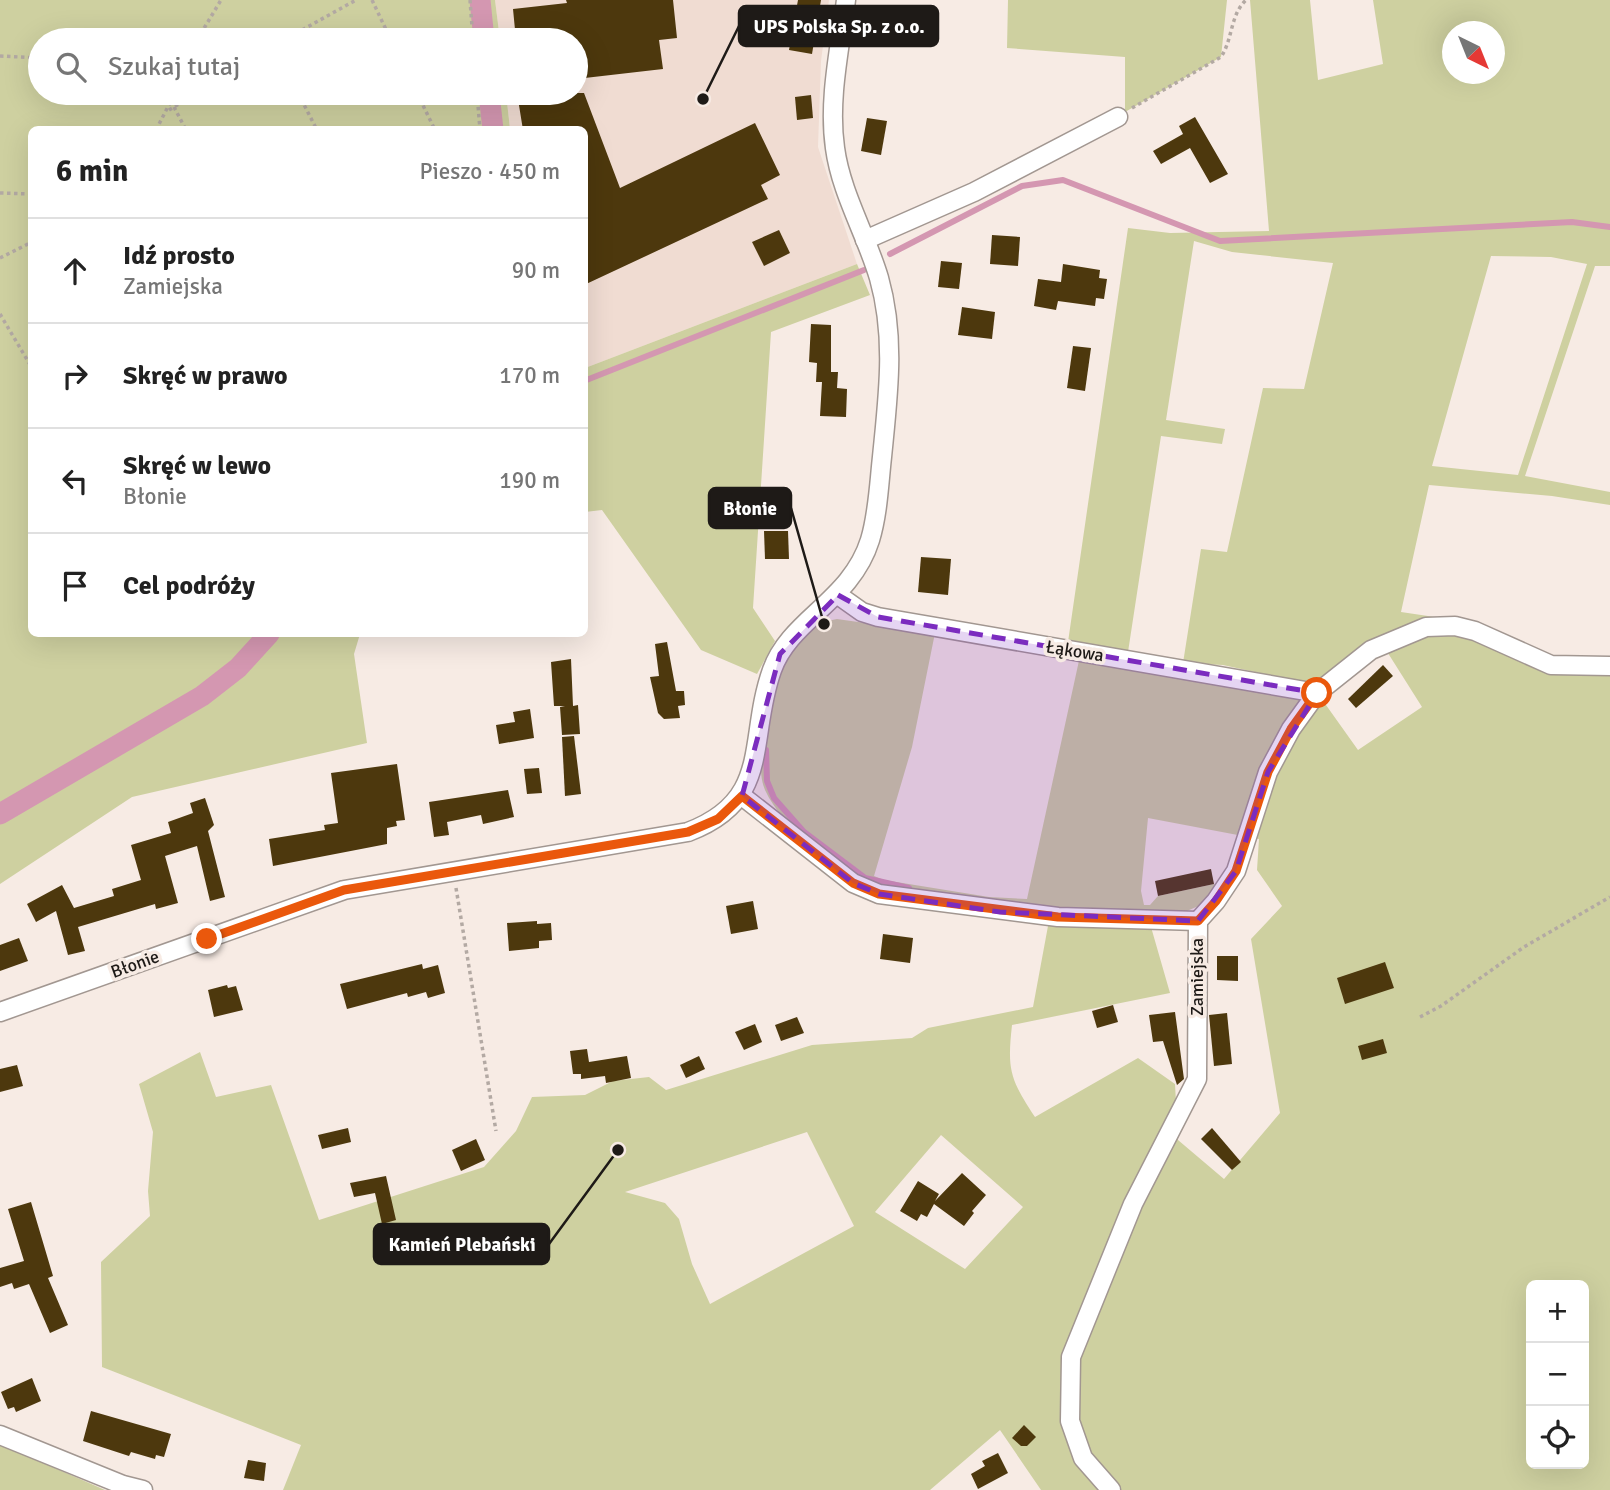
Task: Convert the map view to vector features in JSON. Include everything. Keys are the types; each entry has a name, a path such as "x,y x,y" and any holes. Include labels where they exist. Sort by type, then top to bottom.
{"street":[{"path":"846,0 836,79 835,147 842,182 887,307 890,378 870,538 864,558 838,595 790,640 773,668 742,796 853,883 879,894 1058,917 1198,921"},
{"path":"865,240 974,192 1118,117"},
{"name":"Łąkowa","path":"838,595 862,612 878,617 1317,693"},
{"name":"Zamiejska","path":"1111,1490 1083,1458 1070,1421 1072,1357 1133,1204 1197,1079 1198,921 1216,901 1236,871 1268,772 1291,729 1317,693 1371,650 1409,633 1440,625 1475,631 1551,664 1610,666"},
{"name":"Błonie","path":"0,1012 325,895 365,885 453,873 688,832 718,819 742,796"},
{"path":"0,1435 123,1485 143,1490"}],"path":[{"path":"204,28 221,0"},
{"path":"306,28 356,0"},
{"path":"372,0 385,28"},
{"path":"470,0 472,28"},
{"path":"1118,117 1221,57 1228,45 1234,19 1246,0"},
{"path":"0,56 28,57"},
{"path":"158,126 170,105"},
{"path":"168,110 177,105"},
{"path":"304,105 315,126"},
{"path":"423,105 433,126"},
{"path":"478,105 480,126"},
{"path":"174,107 184,126"},
{"path":"0,193 28,194"},
{"path":"0,258 28,244"},
{"path":"0,314 28,361"},
{"path":"453,873 496,1131"},
{"path":"1420,1017 1441,1006 1524,947 1610,897"}],"highlighted area":[{"path":"838,595 878,617 1317,693 1268,772 1236,871 1198,921 1000,912 879,894 853,883 742,796 780,654"}],"shaded area":[{"path":"495,0 829,0 821,61 818,147 857,264 588,367 588,126 510,126 507,105 588,105 588,28 498,28"}],"green space":[{"path":"0,0 495,0 498,28 28,28 28,105 507,105 510,126 28,126 28,637 359,637 354,654 367,743 132,797 0,884"},
{"path":"1008,0 1227,0 1221,57 1125,112 1125,57 1007,48"},
{"path":"1250,0 1310,0 1318,80 1383,64 1373,0 1610,0 1610,266 1595,266 1525,476 1610,492 1610,505 1552,496 1429,485 1401,612 1448,619 1572,662 1610,659 1610,1490 1041,1490 1000,1430 930,1490 283,1490 301,1445 102,1367 101,1262 150,1216 148,1191 153,1132 139,1084 200,1052 216,1097 271,1085 319,1220 484,1167 516,1131 532,1097 585,1095 613,1081 649,1077 666,1090 812,1045 912,1038 928,1028 1033,1007 1048,926 1151,927 1170,993 1012,1025 1012,1074 1035,1117 1138,1058 1175,1084 1178,1140 1224,1179 1280,1113 1251,939 1282,906 1257,870 1259,839 1254,838 1274,767 1321,698 1358,750 1422,707 1386,650 1407,640 1412,623 1359,648 1315,685 1223,665 1183,663 1201,549 1227,552 1263,388 1304,389 1333,263 1232,252 1194,241 1166,420 1225,429 1222,444 1161,436 1128,652 1068,642 1128,228 1170,233 1269,231","holes":["1491,256 1551,257 1587,264 1518,475 1432,466","807,1132 854,1226 710,1304 692,1264 679,1219 665,1203 625,1192","941,1135 1023,1207 965,1269 875,1212"]},
{"path":"857,264 870,295 771,332 753,608 775,641 757,674 701,650 602,510 588,512 588,367"},
{"path":"837,619 935,633 912,747 874,876 884,880 989,897 1027,899 1080,656 1308,696 1243,836 1148,818 1141,891 1144,905 1150,905 1158,896 1214,884 1220,887 1201,905 1182,913 1078,914 878,887 830,859 798,833 773,805 761,776 769,715 785,662 793,647 805,634 819,625"},
{"path":"0,1444 105,1490 0,1490"}],"building":[{"path":"566,0 673,0 677,38 659,40 663,69 588,78 588,28 515,28 513,9 567,3"},
{"path":"798,0 821,0 812,54 789,50"},
{"path":"811,95 813,118 797,120 795,97"},
{"path":"588,104 620,188 755,123 780,175 761,185 768,199 588,283 588,126 522,126 519,105"},
{"path":"1195,117 1228,174 1210,183 1190,148 1161,164 1153,151 1183,134 1179,126"},
{"path":"867,118 887,121 881,155 861,151"},
{"path":"779,230 790,253 764,266 752,242"},
{"path":"992,235 1020,237 1018,266 990,264"},
{"path":"941,261 962,263 959,289 938,287"},
{"path":"1063,264 1100,270 1099,278 1107,279 1104,299 1096,298 1095,306 1058,301 1056,310 1034,306 1038,279 1061,282"},
{"path":"962,307 995,312 992,339 958,335"},
{"path":"811,324 831,325 831,372 838,372 837,388 847,389 846,417 820,416 822,382 816,382 817,363 809,362"},
{"path":"1073,346 1091,348 1085,391 1067,388"},
{"path":"764,531 788,531 789,559 765,559"},
{"path":"921,557 951,559 948,595 918,592"},
{"path":"667,642 676,691 684,691 685,705 678,706 680,718 664,719 658,713 650,677 659,676 655,644"},
{"path":"571,659 573,706 578,705 580,734 562,735 560,707 565,706 554,706 551,662"},
{"path":"1383,665 1393,676 1356,708 1348,699"},
{"path":"530,709 534,738 499,744 496,725 515,722 513,712"},
{"path":"574,736 581,794 565,796 562,737"},
{"path":"397,764 405,820 396,821 397,826 387,828 387,844 273,866 269,839 325,830 324,825 338,823 331,773"},
{"path":"539,768 542,793 527,794 524,769"},
{"path":"508,790 514,817 483,824 481,815 447,822 449,835 434,837 429,802"},
{"path":"205,798 214,825 208,831 225,897 210,901 197,846 165,856 178,903 156,909 155,904 78,927 85,951 68,955 56,911 36,922 27,904 62,885 74,908 114,896 112,889 141,880 131,845 171,833 168,822 193,813 190,803"},
{"path":"1211,869 1214,884 1158,896 1155,881"},
{"path":"753,901 758,929 731,934 726,906"},
{"path":"537,921 537,924 551,923 552,940 539,941 539,948 509,951 507,923"},
{"path":"883,934 913,938 910,963 880,959"},
{"path":"19,938 28,961 0,971 0,945"},
{"path":"1217,956 1238,956 1238,981 1217,980"},
{"path":"1385,962 1394,988 1345,1004 1337,978"},
{"path":"422,964 423,969 438,965 445,993 428,998 426,992 408,997 407,993 347,1009 340,984"},
{"path":"227,985 228,988 236,986 243,1010 214,1017 208,990"},
{"path":"1113,1005 1118,1022 1097,1028 1092,1011"},
{"path":"1175,1012 1184,1079 1177,1085 1163,1041 1153,1042 1149,1015"},
{"path":"1227,1013 1232,1064 1214,1066 1209,1015"},
{"path":"797,1017 804,1033 781,1041 775,1025"},
{"path":"755,1024 762,1042 744,1050 735,1032"},
{"path":"1383,1039 1387,1053 1362,1060 1358,1046"},
{"path":"587,1049 589,1062 627,1056 631,1078 606,1083 605,1076 581,1079 581,1074 573,1074 570,1051"},
{"path":"699,1056 705,1069 686,1078 680,1065"},
{"path":"17,1065 23,1086 0,1092 0,1069"},
{"path":"348,1128 351,1142 322,1149 318,1135"},
{"path":"1212,1128 1241,1162 1232,1170 1201,1139"},
{"path":"476,1139 485,1160 461,1171 452,1150"},
{"path":"962,1173 986,1195 972,1211 974,1213 964,1226 934,1204 927,1217 921,1214 917,1221 900,1211 918,1181 939,1194 935,1201"},
{"path":"386,1176 396,1220 382,1224 375,1193 354,1197 350,1183"},
{"path":"31,1202 53,1276 48,1278 68,1325 50,1333 29,1284 14,1289 12,1283 0,1287 0,1268 24,1261 8,1209"},
{"path":"32,1378 41,1401 16,1412 14,1407 8,1409 1,1392"},
{"path":"91,1411 171,1434 164,1457 156,1455 155,1459 131,1452 129,1456 83,1441"},
{"path":"1024,1425 1036,1437 1027,1446 1021,1446 1012,1438"},
{"path":"998,1453 1008,1473 978,1489 971,1474 985,1466 982,1461"},
{"path":"248,1460 266,1463 264,1481 244,1478"}],"waterway":[{"path":"480,0 483,28"},
{"path":"490,105 493,126"},
{"path":"890,254 1022,186 1063,180 1220,241 1572,222 1610,227"},
{"path":"588,379 864,270"},
{"path":"0,814 202,696 238,668 266,637"},
{"path":"766,750 767,781 774,798 804,832 865,878 909,888"}],"place":[{"name":"UPS Polska Sp. z o.o.","path":"703,99"},
{"name":"Błonie","path":"824,624"},
{"name":"Kamień Plebański","path":"618,1150"}],"route":[{"path":"207,939 281,910 365,885 453,873 688,832 718,819 742,796 853,883 879,894 1000,912 1058,917 1198,921 1216,901 1236,871 1268,772 1279,748 1317,693"}]}
